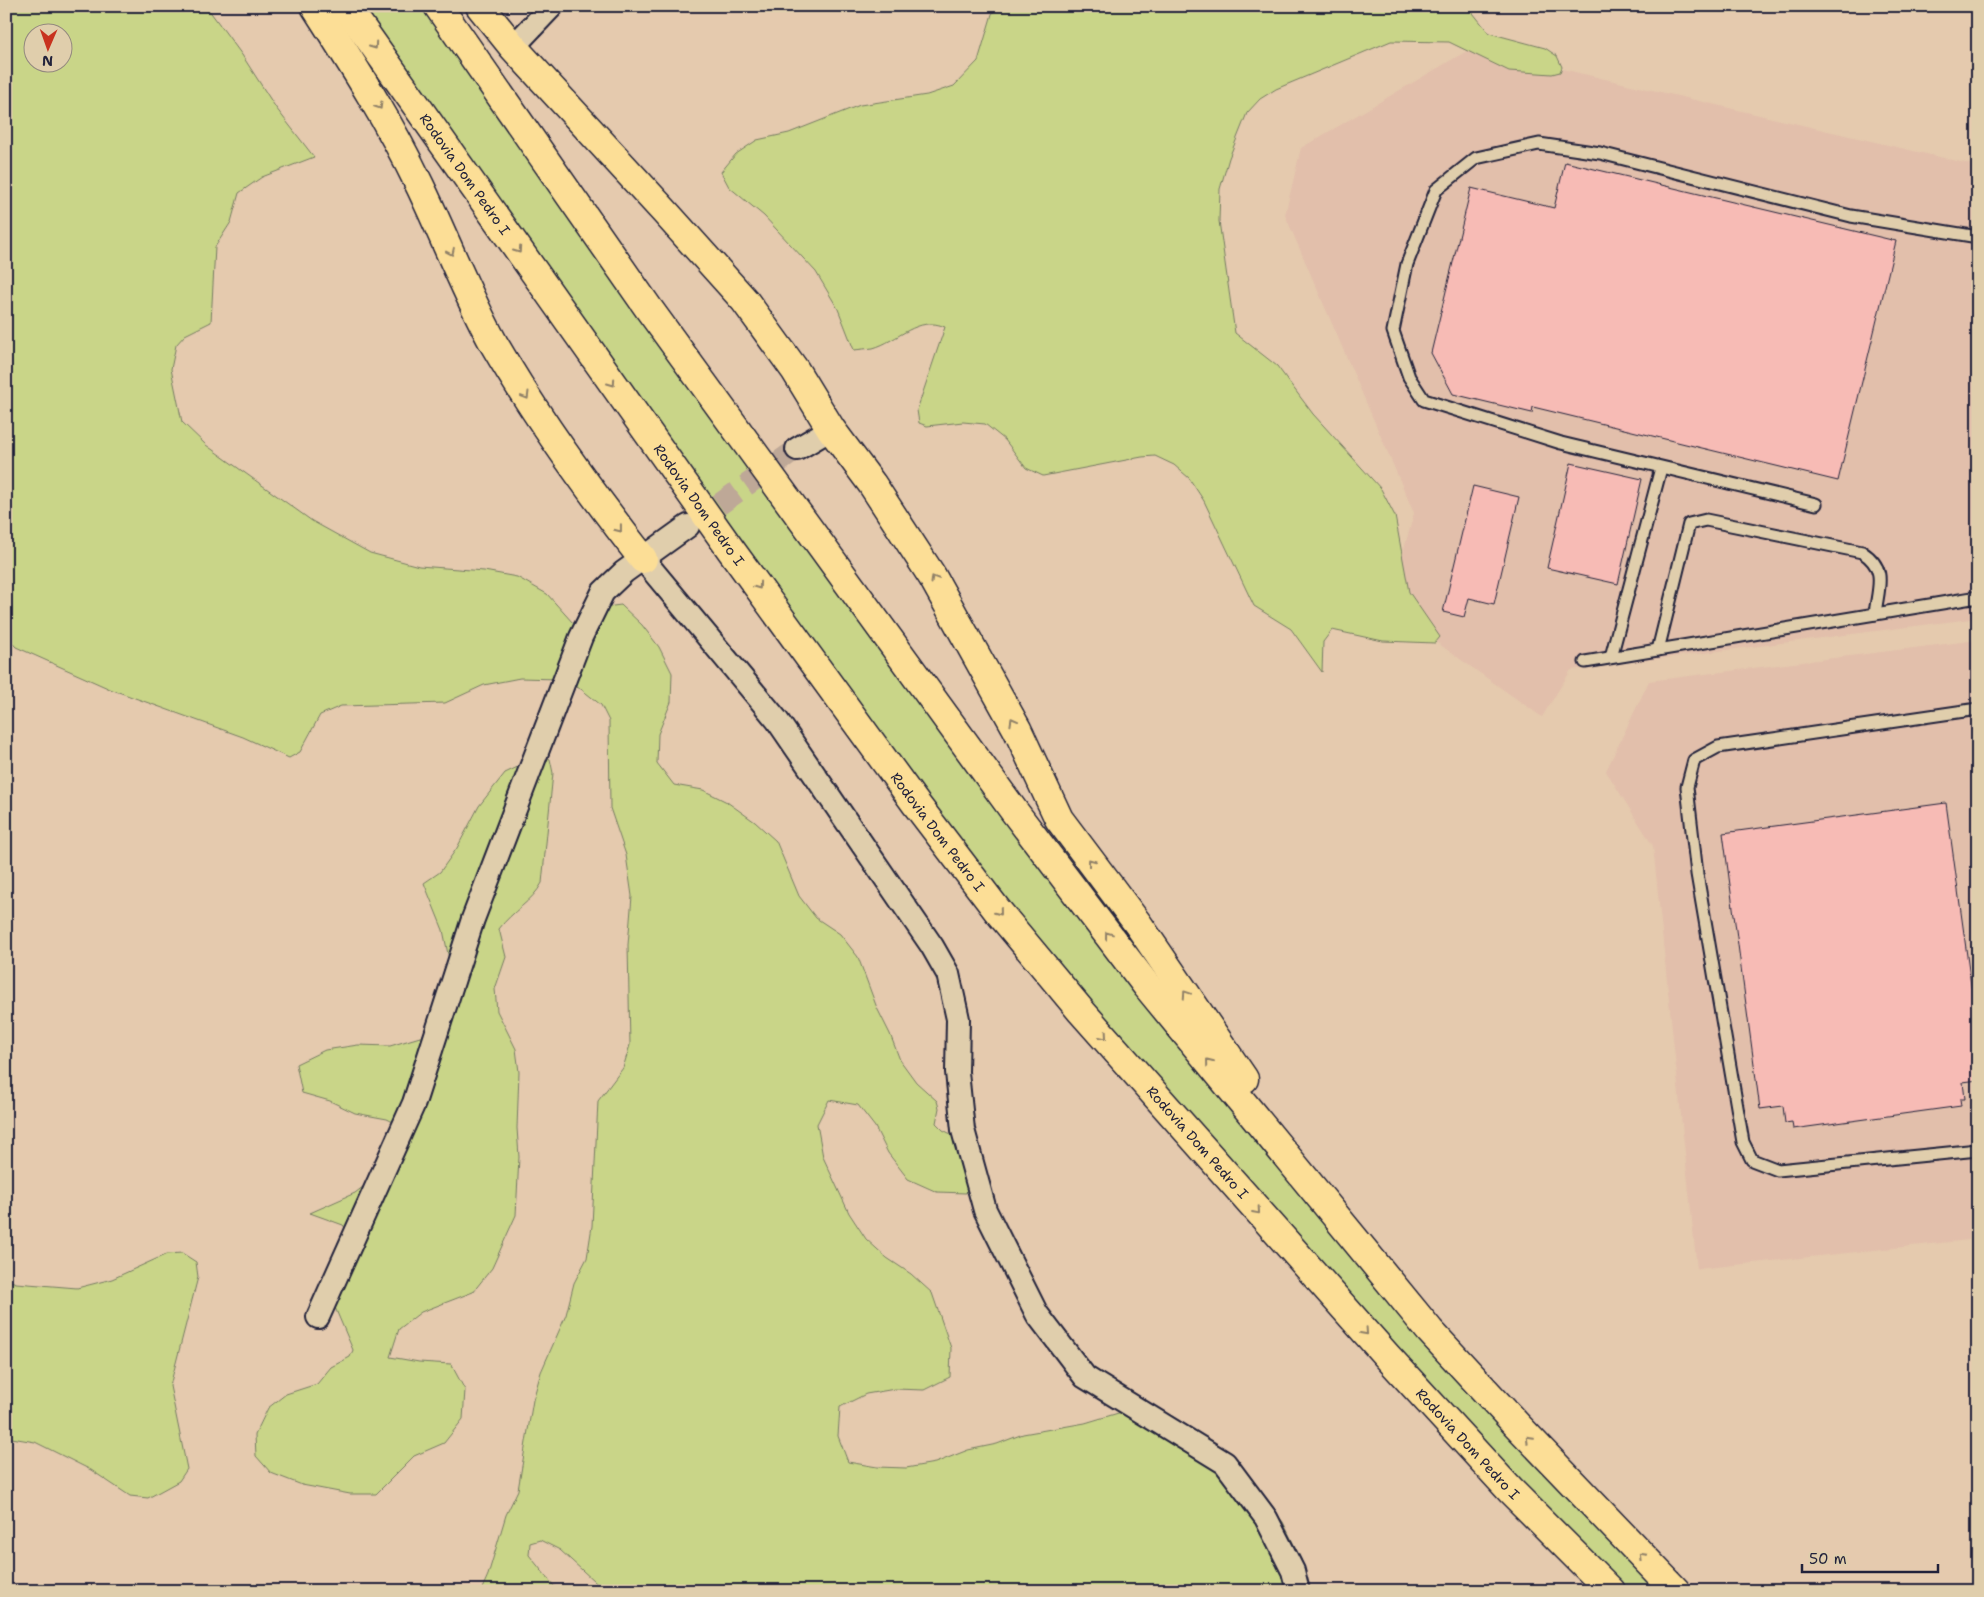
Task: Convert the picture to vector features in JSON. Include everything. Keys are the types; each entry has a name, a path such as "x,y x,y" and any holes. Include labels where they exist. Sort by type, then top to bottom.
{"highway":[{"path":"315,6 386,117 494,342 535,410 588,489 643,559"},
{"name":"Rodovia Dom Pedro I","path":"346,6 732,550 916,804 997,910 1081,1011 1386,1356 1511,1491 1611,1591"},
{"path":"438,6 649,309 1014,811 1147,986 1430,1331 1676,1591"},
{"path":"480,6 513,47 745,301 795,370 831,429 872,484 932,576 1017,729 1059,819 1138,924 1238,1071 1430,1331"}],"street":[{"path":"513,47 552,6"},
{"path":"797,449 831,429"},
{"path":"318,1317 414,1103 473,919 581,638 603,592 624,572 688,526"},
{"path":"643,559 777,720 932,946 948,974 958,1019 957,1072 963,1130 985,1210 1037,1314 1085,1377 1225,1463 1266,1518 1293,1571 1298,1591"}],"lane":[{"path":"1816,504 1561,443 1424,400 1408,377 1393,331 1407,264 1436,190 1476,158 1539,144 1600,153 1851,216 1978,237"},
{"path":"1611,657 1660,468"},
{"path":"1658,650 1689,524 1697,521 1706,520 1862,552 1872,559 1880,572 1875,614"},
{"path":"1585,662 1978,597"},
{"path":"1978,709 1718,747 1694,760 1687,787 1697,874 1743,1142 1752,1160 1778,1170 1978,1150"}],"shaded area":[{"path":"1472,48 1978,166 1978,618 1571,670 1542,717 1388,608 1414,513 1285,215 1301,148"},
{"path":"1978,640 1978,1239 1697,1269 1653,846 1606,771 1649,681"}],"green space":[{"path":"6,6 206,6 242,55 276,108 314,157 262,177 239,193 231,222 215,247 211,322 185,335 176,345 171,369 182,422 206,445 312,521 370,553 419,566 484,571 517,577 547,594 573,623 613,606 621,605 642,625 659,647 672,673 671,702 658,734 657,763 674,785 703,790 727,802 755,822 776,841 799,896 816,918 840,934 858,957 877,1008 900,1060 916,1082 937,1101 939,1108 936,1123 943,1130 967,1142 978,1168 966,1193 937,1192 908,1179 888,1153 875,1127 858,1105 829,1100 817,1124 823,1157 849,1213 866,1239 932,1293 951,1348 950,1377 924,1390 895,1389 866,1394 840,1407 838,1436 848,1462 877,1467 906,1468 935,1463 968,1450 997,1444 1023,1434 1085,1423 1145,1405 1232,1459 1283,1522 1301,1559 1311,1591 605,1591 560,1550 540,1540 530,1543 529,1555 558,1591 481,1591 488,1575 506,1515 518,1490 533,1400 541,1372 566,1315 574,1283 587,1258 592,1226 598,1101 623,1068 630,1045 628,945 632,896 626,855 610,808 609,721 601,705 581,689 558,679 520,678 484,685 445,703 341,706 320,715 300,752 289,758 243,737 110,689 16,647 6,636"},
{"path":"358,6 423,6 578,225 1070,907 1189,1056 1663,1591 1626,1591 1515,1478 1410,1365 1070,978 995,888 911,778 636,391 632,393"},
{"path":"997,6 1446,6 1469,8 1489,33 1545,48 1557,56 1562,67 1560,72 1552,74 1509,71 1449,42 1391,41 1276,89 1260,99 1247,113 1229,158 1220,189 1219,221 1235,333 1277,366 1313,414 1381,489 1395,516 1409,592 1440,637 1435,643 1383,641 1332,630 1323,642 1322,672 1291,629 1254,606 1204,501 1189,478 1174,465 1155,456 1142,457 1043,476 1026,468 1005,440 985,424 963,422 927,426 919,423 917,410 945,327 926,324 908,330 882,345 854,350 838,309 816,272 764,216 729,187 721,172 736,154 757,140 789,133 860,105 927,95 954,86 978,61 992,14"},
{"path":"543,755 550,759 553,773 542,883 533,896 499,929 506,957 495,989 497,1011 516,1049 519,1072 517,1128 519,1157 516,1215 492,1268 473,1292 421,1312 399,1329 390,1357 419,1362 451,1364 465,1390 463,1419 444,1443 414,1456 376,1494 350,1494 302,1485 271,1473 256,1456 255,1435 268,1408 286,1394 317,1384 331,1367 350,1357 353,1350 328,1291 350,1234 343,1225 310,1213 355,1193 377,1176 412,1131 387,1119 355,1113 330,1101 302,1093 296,1064 325,1050 358,1045 390,1046 420,1037 442,1020 449,959 443,930 424,883 440,872 457,848 479,806 505,773"},
{"path":"182,1253 196,1262 198,1277 170,1386 187,1469 179,1481 148,1498 130,1496 91,1470 35,1442 6,1437 6,1279 16,1283 77,1288 112,1279 167,1254"}],"building":[{"path":"1565,162 1896,241 1838,481 1533,407 1532,413 1453,394 1431,353 1471,188 1554,208"},
{"path":"1571,463 1642,479 1618,584 1547,568"},
{"path":"1473,486 1519,497 1494,604 1469,598 1464,617 1443,612"},
{"path":"1946,803 1978,1036 1978,1080 1963,1082 1965,1099 1960,1099 1961,1106 1793,1129 1792,1122 1785,1123 1783,1106 1760,1109 1723,833"}],"tunnel":[{"path":"692,524 797,449"}]}
